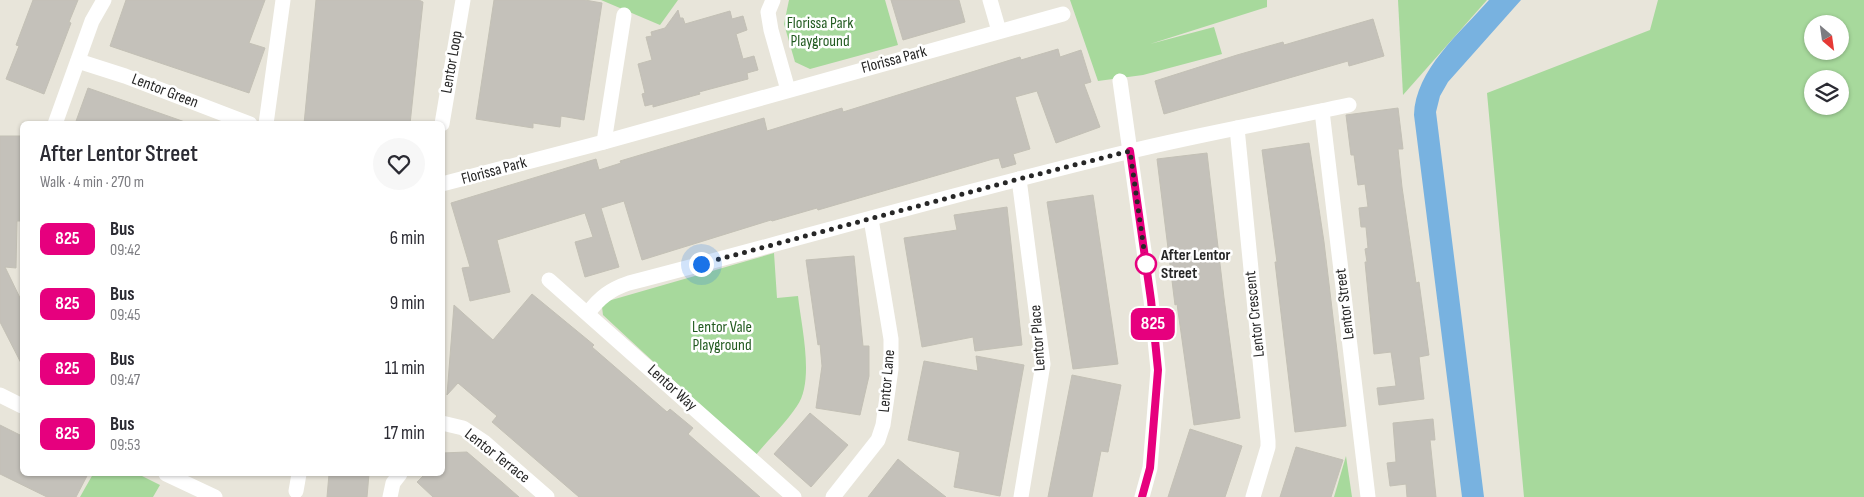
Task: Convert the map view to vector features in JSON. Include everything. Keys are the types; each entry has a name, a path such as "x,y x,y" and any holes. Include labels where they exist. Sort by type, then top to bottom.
{"street":[{"path":"56,121 92,21 104,0"},
{"path":"266,121 283,0"},
{"name":"Lentor Loop","path":"443,121 463,0"},
{"path":"773,0 768,12 771,30 788,90"},
{"path":"990,0 999,31"},
{"name":"Florissa Park","path":"445,183 604,142 1063,14"},
{"path":"604,142 624,15"},
{"name":"Lentor Green","path":"78,61 125,76 242,121"},
{"path":"1120,80 1151,300 1158,370 1150,468 1142,497"},
{"path":"588,313 597,300 606,293 629,283 1130,151 1349,105"},
{"name":"Lentor Street","path":"1322,111 1368,497"},
{"name":"Lentor Crescent","path":"1237,128 1268,441 1268,447 1253,497"},
{"name":"Lentor Place","path":"1019,179 1043,364 1021,497"},
{"name":"Lentor Lane","path":"833,497 878,440 883,425 891,369 891,339 871,219"},
{"name":"Lentor Way","path":"549,280 794,497"},
{"path":"0,395 20,405"},
{"name":"Lentor Terrace","path":"445,424 463,428 484,442 547,497"},
{"path":"170,476 215,497"},
{"path":"296,491 299,476"},
{"path":"390,497 393,483 398,476"},
{"path":"400,476 402,485 400,497"}],"green space":[{"path":"601,0 678,0 660,25"},
{"name":"Florissa Park Playground","path":"789,0 885,0 898,45 810,69 795,62 784,24"},
{"path":"1070,0 1267,0 1267,7 1150,44 1214,27 1222,54 1143,75 1098,81"},
{"path":"1398,0 1487,0 1403,95"},
{"path":"1658,0 1864,0 1864,497 1524,497 1487,93 1650,30"},
{"name":"Lentor Vale Playground","path":"774,253 777,298 798,296 804,337 805,382 797,406 755,456 603,315 602,307 608,301"},
{"path":"1346,456 1352,497 1334,497"},
{"path":"92,476 142,476 160,485 153,497 80,497"}],"water":[{"path":"1489,0 1521,0 1448,82 1440,96 1436,112 1484,497 1462,497 1414,115 1416,98 1431,67 1453,39"}],"building":[{"path":"33,0 78,0 44,94 6,79 19,46 16,45"},
{"path":"126,0 265,0 249,43 265,48 249,93 110,46"},
{"path":"316,0 419,0 423,2 410,121 304,121"},
{"path":"494,0 585,0 602,3 584,120 561,116 560,127 533,123 533,128 476,119"},
{"path":"891,0 959,0 965,22 903,40"},
{"path":"678,10 680,18 683,18 685,24 730,11 732,19 743,16 747,30 736,34 743,59 754,56 758,70 747,73 748,79 653,107 653,104 645,106 642,94 645,93 638,64 652,60 646,37 652,36 651,32 665,28"},
{"path":"1373,19 1384,56 1349,66 1348,61 1164,114 1155,81 1237,55 1283,42 1284,45"},
{"path":"1058,49 1060,57 1081,50 1091,82 1084,84 1100,127 1056,143 1037,91 1015,97 1030,149 1013,154 1016,164 1002,168 999,158 993,159 818,210 817,208 771,220 642,260 624,201 601,208 619,267 585,277 575,242 593,237 585,213 497,240 510,292 470,301 462,268 470,267 451,203 596,159 599,170 621,163 620,161 764,118 767,131 842,108 843,112 1020,57 1021,60"},
{"path":"88,88 182,121 76,121"},
{"path":"1398,108 1403,149 1398,149 1402,187 1416,283 1419,282 1429,355 1419,357 1424,399 1379,405 1377,388 1396,386 1391,352 1374,354 1365,262 1367,262 1365,249 1368,248 1366,227 1361,227 1359,208 1368,207 1365,184 1358,185 1354,155 1351,155 1346,115"},
{"path":"0,136 20,136 20,221 17,221 16,268 5,267 20,298 20,361 0,322"},
{"path":"1309,143 1324,242 1346,426 1295,432 1275,262 1277,262 1262,150"},
{"path":"1207,153 1240,418 1194,425 1177,304 1175,305 1157,159"},
{"path":"1093,195 1118,364 1073,369 1047,202"},
{"path":"1007,207 1022,345 975,351 973,337 922,347 904,238 957,230 954,215"},
{"path":"854,256 863,346 869,346 869,376 860,415 816,408 822,366 806,260"},
{"path":"532,294 594,345 592,347 667,412 670,409 693,428 688,434 760,497 579,497 492,422 497,416 458,383 447,395 454,305 493,340"},
{"path":"976,356 1024,365 1000,496 954,487 960,452 908,440 924,361 978,371"},
{"path":"1072,375 1121,385 1108,452 1101,451 1092,497 1048,497"},
{"path":"810,413 848,445 811,487 774,454"},
{"path":"1433,419 1435,440 1430,440 1436,497 1407,497 1406,484 1390,486 1387,463 1396,462 1393,423"},
{"path":"0,425 20,435 20,476 87,476 76,497 47,497 0,474"},
{"path":"1190,429 1242,446 1225,497 1168,497"},
{"path":"1296,447 1343,460 1331,497 1280,497"},
{"path":"467,452 519,497 433,497 417,482 423,476 445,476 445,453"},
{"path":"898,459 910,469 946,497 868,497"},
{"path":"329,476 369,476 367,497 327,497"}],"bus line":[{"name":"825","path":"1130,151 1151,300 1158,370 1150,468 1142,497"}],"place":[{"name":"After Lentor Street","path":"1146,264"}],"route":[{"path":"701,264 1130,151 1146,264"}]}
